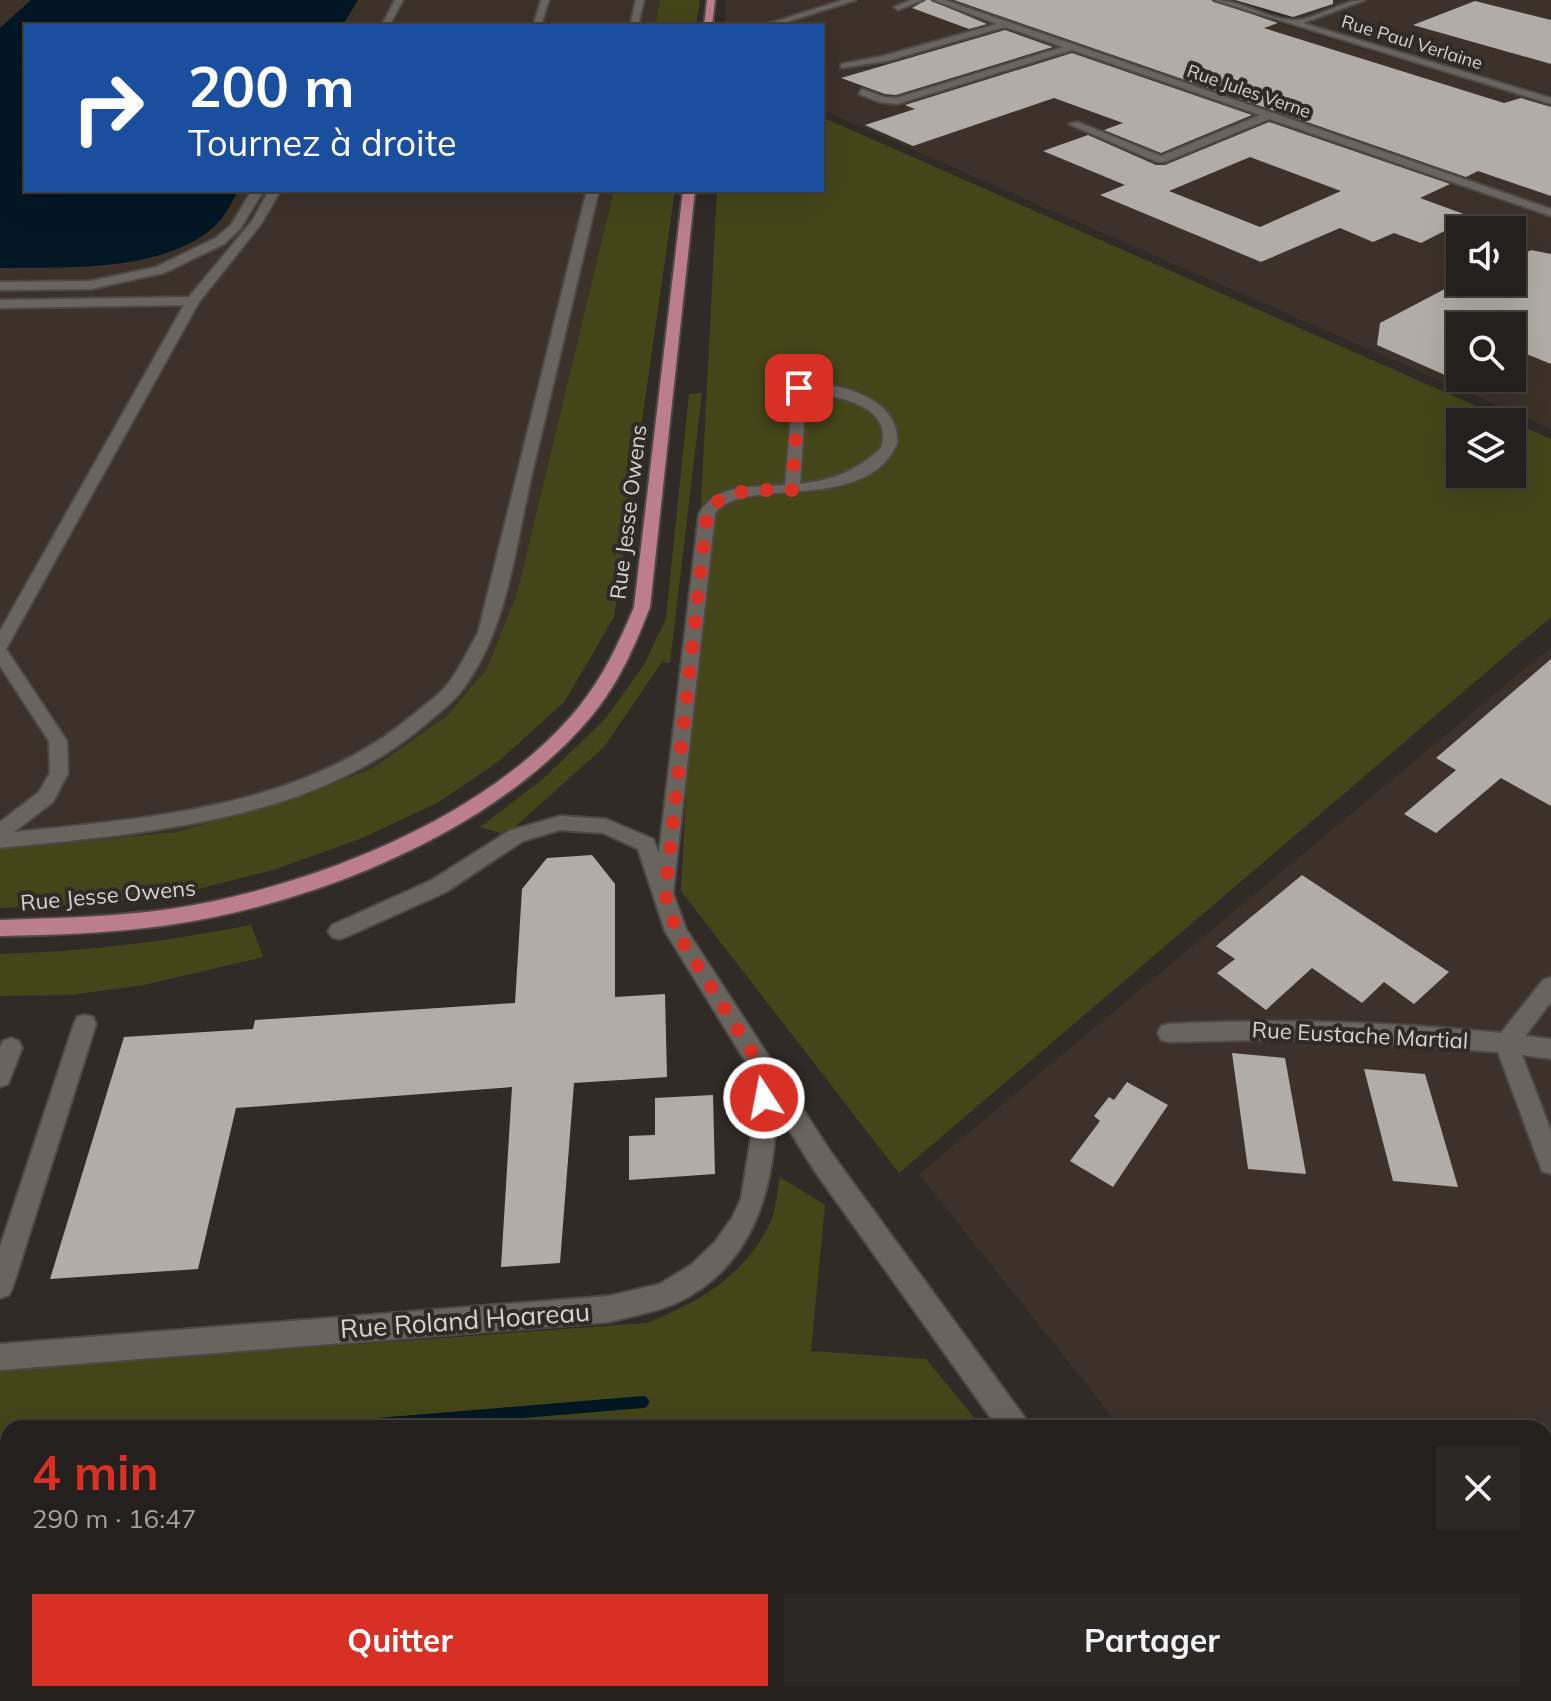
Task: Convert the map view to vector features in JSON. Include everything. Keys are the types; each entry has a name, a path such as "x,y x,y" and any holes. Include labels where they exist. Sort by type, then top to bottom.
{"main road":[{"path":"708,24 711,0"},
{"name":"Rue Jesse Owens","path":"0,928 81,926 193,913 288,889 389,853 462,813 528,768 583,714 618,664 642,607 689,192"}],"street":[{"path":"386,24 399,0"},
{"path":"538,24 545,0"},
{"path":"634,24 640,0"},
{"path":"823,0 831,0"},
{"path":"785,23 852,0"},
{"path":"898,7 919,0"},
{"name":"Rue Jules Verne","path":"941,0 1551,213"},
{"name":"Rue Paul Verlaine","path":"1218,0 1551,101"},
{"path":"1247,0 1307,19"},
{"path":"1295,23 1361,0"},
{"path":"844,66 884,59 1005,24"},
{"path":"862,92 882,100 897,101 1072,47"},
{"path":"1074,124 1161,160 1269,115"},
{"path":"0,286 91,285 160,270 220,241 236,227 257,192"},
{"path":"0,646 193,301 257,222 274,192"},
{"path":"0,841 152,825 265,800 351,766 406,733 450,693 487,633 593,192"},
{"path":"0,304 193,301"},
{"path":"665,893 707,514 715,501 730,494 792,490 859,474 888,449 891,435 885,417 864,401 830,390 799,388 792,490"},
{"path":"0,653 58,741 59,773 46,797 0,833"},
{"path":"339,931 439,886 516,836 560,823 606,826 646,844 676,931 763,1070 823,1162 1009,1420"},
{"path":"1551,986 1506,1043 1551,1163"},
{"path":"0,1286 85,1024"},
{"name":"Rue Eustache Martial","path":"1169,1033 1298,1029 1506,1043 1551,1049"},
{"path":"0,1077 11,1048"},
{"name":"Rue Roland Hoareau","path":"0,1357 609,1309 668,1293 714,1261 748,1219 761,1171 765,1126 763,1070"}],"shaded area":[{"path":"0,0 700,0 696,24 24,24 24,192 675,192 614,617 565,701 499,761 437,803 360,839 273,870 186,892 103,903 0,908"},
{"path":"726,0 1201,0 1551,106 1551,429 1526,418 1526,408 1503,408 1466,392 1526,392 1526,312 1446,312 1446,383 824,111 824,24 724,24"},
{"path":"1236,0 1551,0 1551,95"},
{"path":"1551,647 1551,1420 1115,1420 919,1174"}],"green space":[{"path":"660,0 700,0 696,24 655,24"},
{"path":"824,118 1481,408 1446,408 1446,488 1526,488 1526,428 1551,439 1551,617 899,1173 681,891 717,192 824,192"},
{"path":"614,192 675,192 614,617 565,701 499,761 437,803 360,839 273,870 186,892 103,903 0,908 0,850 177,832 281,802 372,769 447,716 487,669 517,594"},
{"path":"702,393 670,663 662,662 604,747 506,835 480,827 543,779 605,719 644,665 666,618 689,394"},
{"path":"251,925 263,957 144,985 70,995 0,996 0,954 126,945"},
{"path":"780,1177 825,1205 811,1351 926,1359 976,1420 0,1420 0,1370 647,1323 685,1306 733,1273 758,1244 775,1208"}],"water":[{"path":"31,0 358,0 343,24 24,24 24,192 238,192 215,226 194,241 141,260 83,267 0,268 0,28"}],"building":[{"path":"926,0 987,24 969,29 912,8"},
{"path":"954,0 1211,0 1278,23 1264,28 1504,103 1521,98 1551,107 1551,196 1478,171 1466,177"},
{"path":"1235,0 1333,0 1333,4 1293,17"},
{"path":"1475,1 1551,20 1551,64 1413,25"},
{"path":"1005,30 1053,47 896,95 841,78"},
{"path":"1072,53 1252,115 1161,153 1104,130 1123,123 1054,98 913,146 865,125 915,109 905,105"},
{"path":"1269,122 1450,184 1420,198 1469,216 1446,216 1446,230 1421,243 1394,233 1373,242 1340,228 1261,262 1100,195 1125,185 1043,151 1088,135 1156,165 1165,165","holes":["1250,157 1341,191 1260,227 1169,191"]},
{"path":"1531,250 1551,254 1551,364 1526,354 1526,312 1446,312 1445,375 1377,345 1380,323 1446,288 1446,296 1526,296 1526,253"},
{"path":"1551,659 1551,806 1501,778 1436,833 1404,814 1456,770 1436,758"},
{"path":"592,855 615,884 615,997 665,994 667,1077 574,1083 560,1263 501,1267 512,1087 236,1108 198,1269 50,1279 124,1037 253,1029 255,1020 515,1003 522,889 547,858"},
{"path":"1302,875 1449,972 1414,1004 1384,982 1362,1003 1312,968 1266,1010 1217,973 1235,959 1216,946"},
{"path":"1232,1053 1285,1058 1306,1174 1248,1169"},
{"path":"1364,1069 1425,1074 1458,1187 1393,1181"},
{"path":"1127,1082 1168,1105 1113,1187 1070,1161 1100,1121 1094,1116 1109,1097 1114,1100"},
{"path":"713,1095 715,1174 629,1180 629,1136 655,1135 655,1098"}],"waterway":[{"path":"426,1420 643,1402"}],"route":[{"path":"764,1098 763,1070 676,931 665,893 707,514 715,501 730,494 792,490 799,388"}]}
